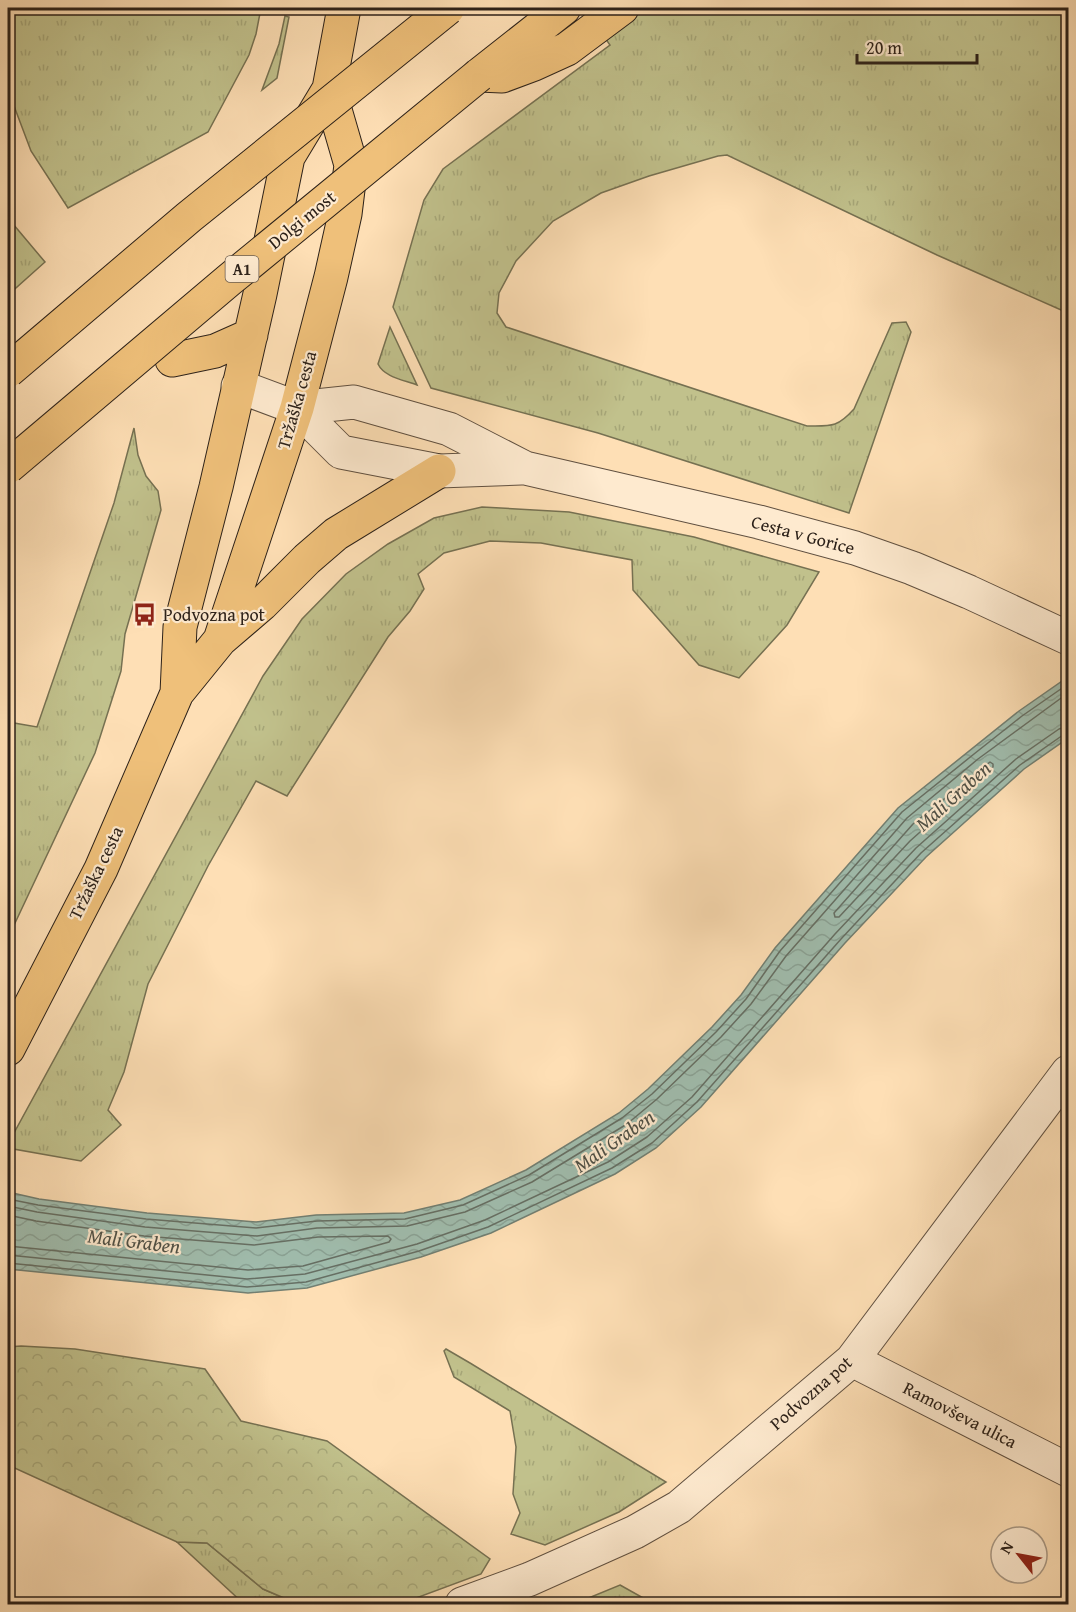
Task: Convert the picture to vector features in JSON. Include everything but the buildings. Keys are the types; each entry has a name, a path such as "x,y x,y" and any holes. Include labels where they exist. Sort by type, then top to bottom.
{"main road":[{"name":"Tržaška cesta","path":"177,693 180,627 216,487 288,158 329,89 344,8"},
{"path":"8,371 189,217 448,8"},
{"path":"478,75 502,76 567,49 622,8"},
{"name":"Dolgi most","path":"8,467 229,280 554,15"},
{"name":"Tržaška cesta","path":"8,1048 101,870 177,693 220,640 297,408 345,214 351,165 329,89"},
{"path":"172,360 215,351 251,335"},
{"path":"220,640 336,534 439,471"}],"street":[{"name":"Cesta v Gorice","path":"238,386 297,408 342,452 439,471 525,468"},
{"name":"Cesta v Gorice","path":"297,408 354,402 449,429 525,468 759,522 855,548 912,568 1068,638"},
{"name":"Podvozna pot","path":"462,1605 530,1579 635,1533 679,1507 852,1360 1068,1072"},
{"name":"Ramovševa ulica","path":"852,1360 1068,1470"}],"green space":[{"path":"8,8 261,8 249,55 208,132 68,208 31,151 8,90"},
{"path":"646,8 1068,8 1068,313 937,255 727,155 649,176 601,193 553,221 516,261 499,293 497,313 506,327 807,426 833,425 843,420 854,409 892,323 906,322 911,332 849,513 598,433 431,388 393,307 424,200 443,169 610,45 605,38"},
{"path":"285,16 289,17 277,78 262,90 279,44"},
{"path":"8,218 45,262 8,295"},
{"path":"390,327 417,385 390,375 378,364"},
{"path":"134,428 138,455 146,476 158,491 161,510 125,634 121,671 95,753 8,938 8,722 37,727 114,503"},
{"path":"482,507 569,512 694,537 819,572 787,625 739,678 699,665 633,590 632,560 541,543 490,541 444,553 418,574 424,589 410,611 388,637 287,796 256,781 208,866 148,984 124,1072 108,1110 121,1125 81,1161 8,1148 8,1144 263,676 302,619 346,574 388,544 434,518"},
{"path":"8,1347 75,1349 205,1369 241,1421 327,1441 490,1559 481,1574 400,1604 298,1604 263,1589 207,1543 177,1542 8,1465"},
{"path":"446,1349 666,1482 619,1512 545,1545 511,1534 520,1513 513,1494 516,1447 510,1411 454,1377 444,1351"},
{"path":"177,1542 207,1543 263,1589 298,1604 244,1604"},
{"path":"620,1585 654,1604 574,1604"}],"water":[{"name":"Mali Graben","path":"1068,677 1068,738 1024,769 926,857 845,943 701,1107 656,1148 615,1174 491,1233 421,1257 307,1288 248,1293 8,1269 8,1192 39,1199 147,1213 256,1222 316,1215 404,1213 460,1200 526,1170 619,1113 648,1089 712,1027 741,995 775,948 898,808 1019,711"}],"place":[{"name":"Podvozna pot","path":"145,615"}]}
